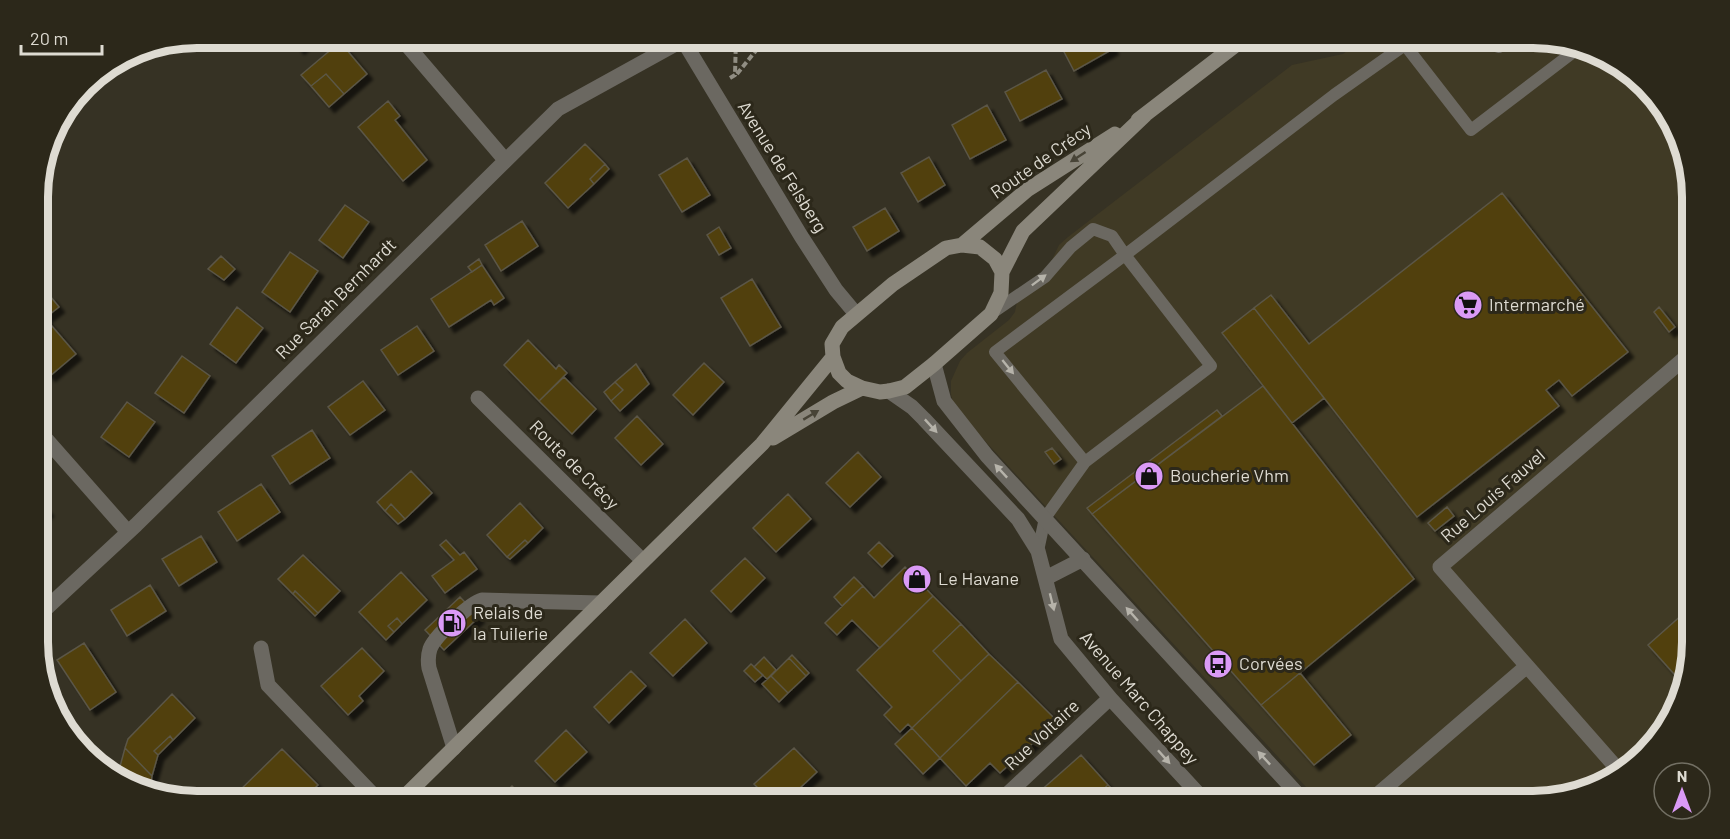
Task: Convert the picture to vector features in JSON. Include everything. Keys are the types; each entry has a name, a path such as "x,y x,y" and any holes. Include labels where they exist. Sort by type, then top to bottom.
{"main road":[{"name":"Route de Crécy","path":"410,791 762,444 833,357 832,344 842,327 856,314 893,284 946,248 962,245 1027,190 1145,115 1233,48"},
{"name":"Route de Crécy","path":"889,391 905,387 991,314 1001,293 1002,272 1023,231 1145,115"},
{"path":"962,245 980,247 995,259 1002,272"},
{"path":"833,357 839,373 847,381 861,388 880,392 889,391"},
{"name":"Route de Crécy","path":"762,444 861,388"}],"street":[{"path":"409,48 505,160"},
{"name":"Rue Sarah Bernhardt","path":"48,607 128,532 558,109 666,48"},
{"name":"Avenue de Felsberg","path":"687,48 801,236 836,290 856,314"},
{"name":"Rue Louis Fauvel","path":"1527,666 1440,567 1682,361"},
{"path":"934,364 944,401 987,456 1295,791"},
{"name":"Avenue Marc Chappey","path":"889,391 924,418 1018,519 1038,551 1061,639 1110,699 1196,791"},
{"name":"Route de Crécy","path":"478,398 643,561"},
{"path":"48,441 128,532"},
{"path":"1046,578 1083,559"},
{"path":"454,748 429,668 429,654 435,640 474,603 482,600 601,603"},
{"path":"261,648 268,685 369,791"},
{"path":"1382,791 1527,666 1615,766"},
{"name":"Rue Voltaire","path":"1011,791 1110,699"}],"lane":[{"path":"1085,462 995,352 1334,95 1401,48"},
{"path":"1407,48 1471,130 1571,53"},
{"path":"991,314 1045,277 1071,247 1093,229 1112,236 1211,366 1085,462 1045,518 1038,551"}],"path":[{"path":"735,75 736,48"},
{"path":"711,89 735,75 758,48"}],"shaded area":[{"path":"1351,48 1543,48 1581,56 1608,68 1638,92 1662,122 1677,158 1682,197 1681,662 1671,699 1651,733 1616,766 1581,783 1543,791 1310,791 954,406 951,381 960,361 1009,320 1015,312 1018,296 1050,264 1059,245 1292,65 1343,54"}],"building":[{"path":"333,48 345,48 367,74 344,94 326,74 311,86 301,75"},
{"path":"1062,48 1112,48 1113,49 1074,71"},
{"path":"1046,70 1062,99 1020,121 1005,92"},
{"path":"326,74 344,94 329,107 311,86"},
{"path":"388,101 400,116 395,120 427,160 403,181 358,127"},
{"path":"987,105 1006,140 970,159 952,125"},
{"path":"585,144 605,164 590,179 594,184 568,208 545,183"},
{"path":"929,157 945,185 918,202 901,173"},
{"path":"687,158 710,195 682,212 659,175"},
{"path":"605,164 609,169 594,184 590,179"},
{"path":"1502,193 1628,352 1572,396 1559,380 1546,390 1559,406 1417,517 1254,308 1271,295 1309,344"},
{"path":"345,205 369,222 343,258 319,240"},
{"path":"885,208 899,231 867,251 853,227"},
{"path":"522,221 538,246 501,271 485,245"},
{"path":"719,227 731,248 719,255 707,235"},
{"path":"290,252 318,271 290,312 262,292"},
{"path":"221,256 235,269 224,280 208,269"},
{"path":"479,259 482,265 472,272 468,267"},
{"path":"482,265 504,298 494,305 491,300 449,327 431,299"},
{"path":"752,279 781,327 750,346 721,298"},
{"path":"50,296 59,307 48,316 48,298"},
{"path":"237,307 263,328 236,363 210,344"},
{"path":"1659,307 1675,327 1669,332 1654,312"},
{"path":"1254,308 1324,398 1292,423 1222,333"},
{"path":"48,321 76,354 50,376 48,374"},
{"path":"417,326 434,351 398,375 381,350"},
{"path":"528,340 556,369 559,365 567,373 539,401 504,365"},
{"path":"182,356 210,376 184,413 155,393"},
{"path":"704,363 724,382 693,415 673,395"},
{"path":"636,364 649,384 620,411 611,401 623,390 615,382"},
{"path":"564,377 596,409 572,434 539,401"},
{"path":"363,381 385,410 350,435 328,407"},
{"path":"615,382 623,390 611,401 604,392"},
{"path":"1263,386 1414,579 1261,705 1092,514"},
{"path":"127,402 155,422 129,457 101,437"},
{"path":"1217,410 1222,416 1092,514 1087,508"},
{"path":"637,416 663,444 641,465 615,438"},
{"path":"312,430 330,458 290,484 272,456"},
{"path":"1052,448 1061,459 1054,464 1045,452"},
{"path":"858,452 881,477 850,507 826,483"},
{"path":"411,471 432,493 405,519 391,504 385,511 377,502"},
{"path":"261,484 280,512 237,541 218,512"},
{"path":"788,494 811,519 776,552 753,528"},
{"path":"520,503 543,528 528,543 525,540 507,557 487,535"},
{"path":"391,504 405,519 398,524 385,511"},
{"path":"1447,507 1454,516 1435,531 1428,523"},
{"path":"201,536 217,562 179,586 162,559"},
{"path":"446,540 460,555 464,552 477,569 445,593 432,576 454,560 440,545"},
{"path":"525,540 528,543 510,559 507,557"},
{"path":"879,542 893,556 882,567 868,553"},
{"path":"303,555 340,591 318,613 295,591 293,594 278,579"},
{"path":"745,558 765,578 731,612 711,591"},
{"path":"905,567 933,596 880,648 852,620 837,635 825,623 863,586 874,598"},
{"path":"401,572 427,600 402,624 397,618 388,626 394,632 386,640 359,612"},
{"path":"854,577 863,586 842,606 834,597"},
{"path":"150,585 166,611 127,636 111,610"},
{"path":"295,591 318,613 315,616 293,594"},
{"path":"933,596 961,624 933,651 961,681 912,728 908,724 900,732 884,715 892,707 857,670"},
{"name":"Relais de la Tuilerie","path":"460,597 479,617 444,650 425,630"},
{"path":"1682,615 1681,662 1677,678 1648,645"},
{"path":"397,618 402,624 394,632 388,626"},
{"path":"685,619 707,643 673,676 650,653"},
{"path":"961,624 989,654 961,681 933,651"},
{"path":"84,643 116,692 90,710 57,660"},
{"path":"362,648 384,671 359,696 363,701 348,715 321,686"},
{"path":"989,654 1018,682 940,758 912,728"},
{"path":"792,655 809,673 806,676 789,658"},
{"path":"764,657 776,670 767,679 754,667"},
{"path":"789,658 806,676 788,693 771,676"},
{"path":"751,664 763,675 755,682 744,671"},
{"path":"631,671 646,686 609,723 594,707"},
{"path":"1300,673 1351,735 1314,765 1261,705"},
{"path":"771,676 788,693 779,702 762,684"},
{"path":"1018,682 1057,721 1000,773 990,763 966,786 940,758"},
{"path":"172,694 195,718 173,740 170,736 154,751 158,755 152,776 125,748 128,739"},
{"path":"912,728 940,758 923,774 895,744"},
{"path":"566,730 587,752 555,782 535,761"},
{"path":"170,736 173,740 158,755 154,751"},
{"path":"125,748 152,776 151,782 137,779 119,769"},
{"path":"794,748 817,772 797,791 761,791 754,784"},
{"path":"282,749 318,785 312,791 239,791"},
{"path":"1081,755 1108,785 1101,791 1040,791"},
{"path":"1108,785 1114,791 1101,791"},
{"path":"512,786 517,791 507,791"}],"place":[{"name":"Intermarché","path":"1468,305"},
{"name":"Boucherie Vhm","path":"1149,476"},
{"name":"Le Havane","path":"917,579"},
{"name":"Relais de la Tuilerie","path":"452,623"},
{"name":"Corvées","path":"1218,664"}]}
